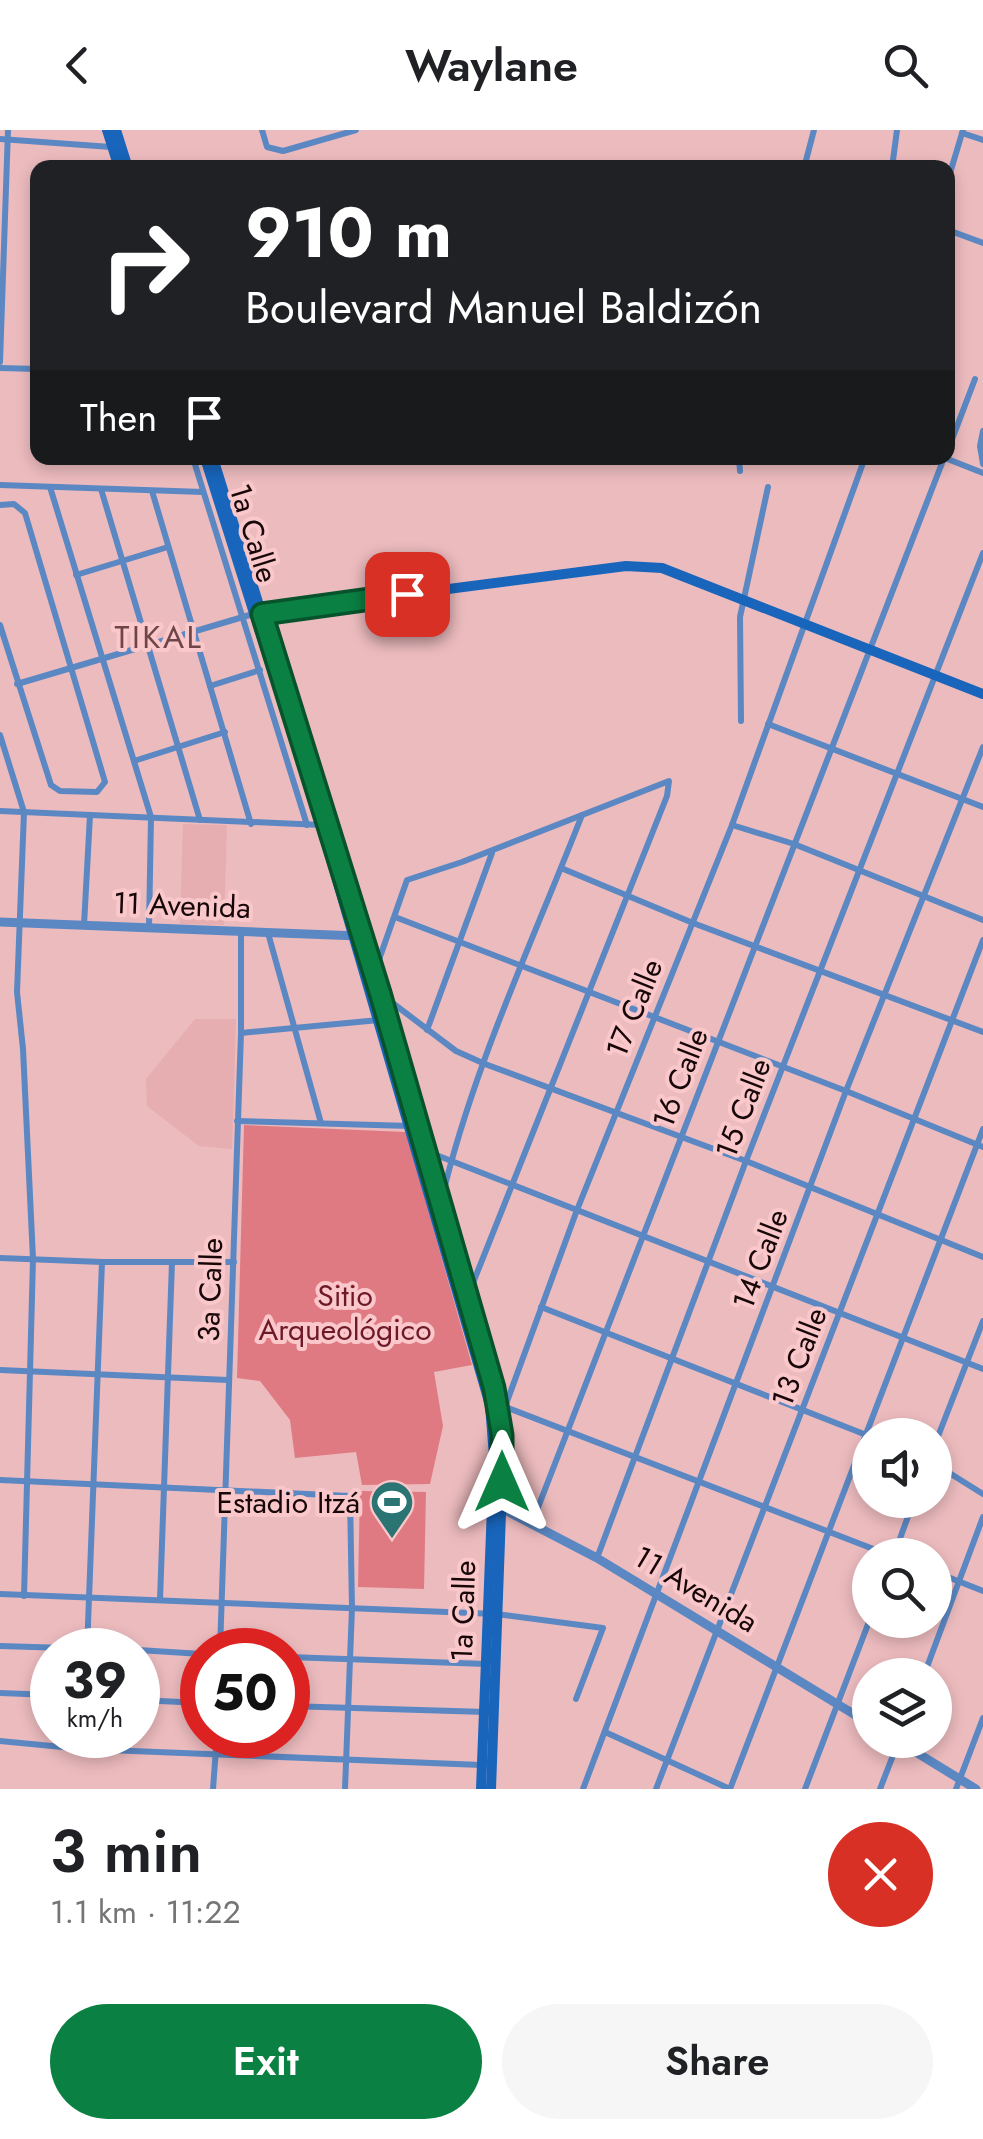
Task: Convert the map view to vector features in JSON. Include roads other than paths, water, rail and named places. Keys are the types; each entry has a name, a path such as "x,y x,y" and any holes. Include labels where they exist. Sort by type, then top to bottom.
{"main road":[{"path":"107,130 124,160"},
{"path":"116,130 118,160"},
{"name":"1a Calle","path":"207,465 232,550 242,567"},
{"name":"1a Calle","path":"216,465 253,615 324,824 410,1126 491,1389 497,1506"},
{"path":"218,539 232,550"},
{"path":"253,615 646,566 680,572 743,601 983,694"},
{"name":"1a Calle","path":"369,979 380,993 464,1299"},
{"name":"1a Calle","path":"481,1789 503,1446 501,1405 491,1389"},
{"name":"1a Calle","path":"490,1789 486,1664 492,1614"}],"street":[{"path":"262,130 267,146 283,151 356,130"},
{"path":"806,160 814,130"},
{"path":"893,160 898,130"},
{"path":"954,160 962,131 983,140"},
{"path":"30,369 0,365 6,136 118,148"},
{"path":"955,233 983,243"},
{"path":"955,432 975,379"},
{"path":"983,431 983,464"},
{"path":"955,462 983,473"},
{"name":"1a Calle","path":"195,465 218,539 253,615 260,670 307,825"},
{"path":"740,465 740,471"},
{"path":"804,625 861,465"},
{"path":"870,649 942,465"},
{"path":"0,484 204,492"},
{"path":"50,487 151,816 149,928"},
{"path":"741,721 740,617 768,487"},
{"path":"101,489 200,820"},
{"path":"152,491 251,824"},
{"path":"0,504 14,504 25,513 105,782 97,792 54,789 0,625"},
{"path":"76,575 168,547"},
{"path":"934,676 983,553"},
{"path":"17,684 253,615"},
{"name":"17 Calle","path":"501,1405 732,825 804,625"},
{"name":"16 Calle","path":"532,1524 870,649"},
{"path":"210,686 260,670"},
{"name":"15 Calle","path":"596,1558 934,676"},
{"path":"768,724 983,807"},
{"path":"134,761 225,732"},
{"path":"0,735 4,759 24,812 17,992 33,1259 24,1596"},
{"name":"14 Calle","path":"583,1789 846,1090 983,747"},
{"path":"369,979 406,880 669,782 667,796 514,1186 464,1299"},
{"path":"0,810 251,824 324,824"},
{"path":"441,1204 451,1160 485,1064 583,814"},
{"path":"84,926 90,815"},
{"path":"732,825 794,844 983,920"},
{"path":"427,1030 493,850"},
{"path":"562,868 692,923 983,1032"},
{"path":"395,917 846,1090 980,1146"},
{"name":"11 Avenida","path":"0,922 358,937"},
{"name":"3a Calle","path":"221,1628 241,932"},
{"path":"268,934 322,1124"},
{"name":"13 Calle","path":"656,1789 983,940"},
{"path":"380,993 456,1051 485,1064 746,1161 983,1257"},
{"path":"241,1034 379,1020"},
{"path":"237,1121 410,1126"},
{"path":"875,1418 980,1146 983,1129"},
{"path":"425,1150 983,1369"},
{"path":"0,1258 234,1262"},
{"path":"88,1628 102,1262"},
{"path":"160,1600 172,1262"},
{"path":"541,1306 852,1429"},
{"path":"945,1418 983,1321"},
{"path":"0,1370 228,1380"},
{"path":"501,1405 852,1540"},
{"path":"952,1475 983,1494"},
{"path":"605,1732 730,1789 852,1476"},
{"path":"0,1480 350,1496 352,1608 345,1789"},
{"name":"11 Avenida","path":"497,1506 596,1558 852,1713"},
{"path":"930,1658 983,1517"},
{"path":"952,1578 983,1591"},
{"path":"0,1594 492,1614 603,1628 576,1699"},
{"path":"805,1789 863,1638"},
{"path":"0,1646 30,1647"},
{"path":"310,1657 486,1664"},
{"path":"0,1692 30,1694"},
{"path":"310,1707 488,1712"},
{"path":"958,1784 983,1718"},
{"path":"0,1741 30,1744"},
{"path":"310,1757 482,1765"},
{"path":"213,1789 216,1758"},
{"path":"880,1789 892,1758"},
{"path":"922,1758 958,1784 976,1789"}],"place":[{"name":"Estadio Itzá","path":"392,1540"}],"district":[{"name":"TIKAL","path":"159,637"}],"park label":[{"name":"Sitio Arqueológico","path":"345,1312"}]}
